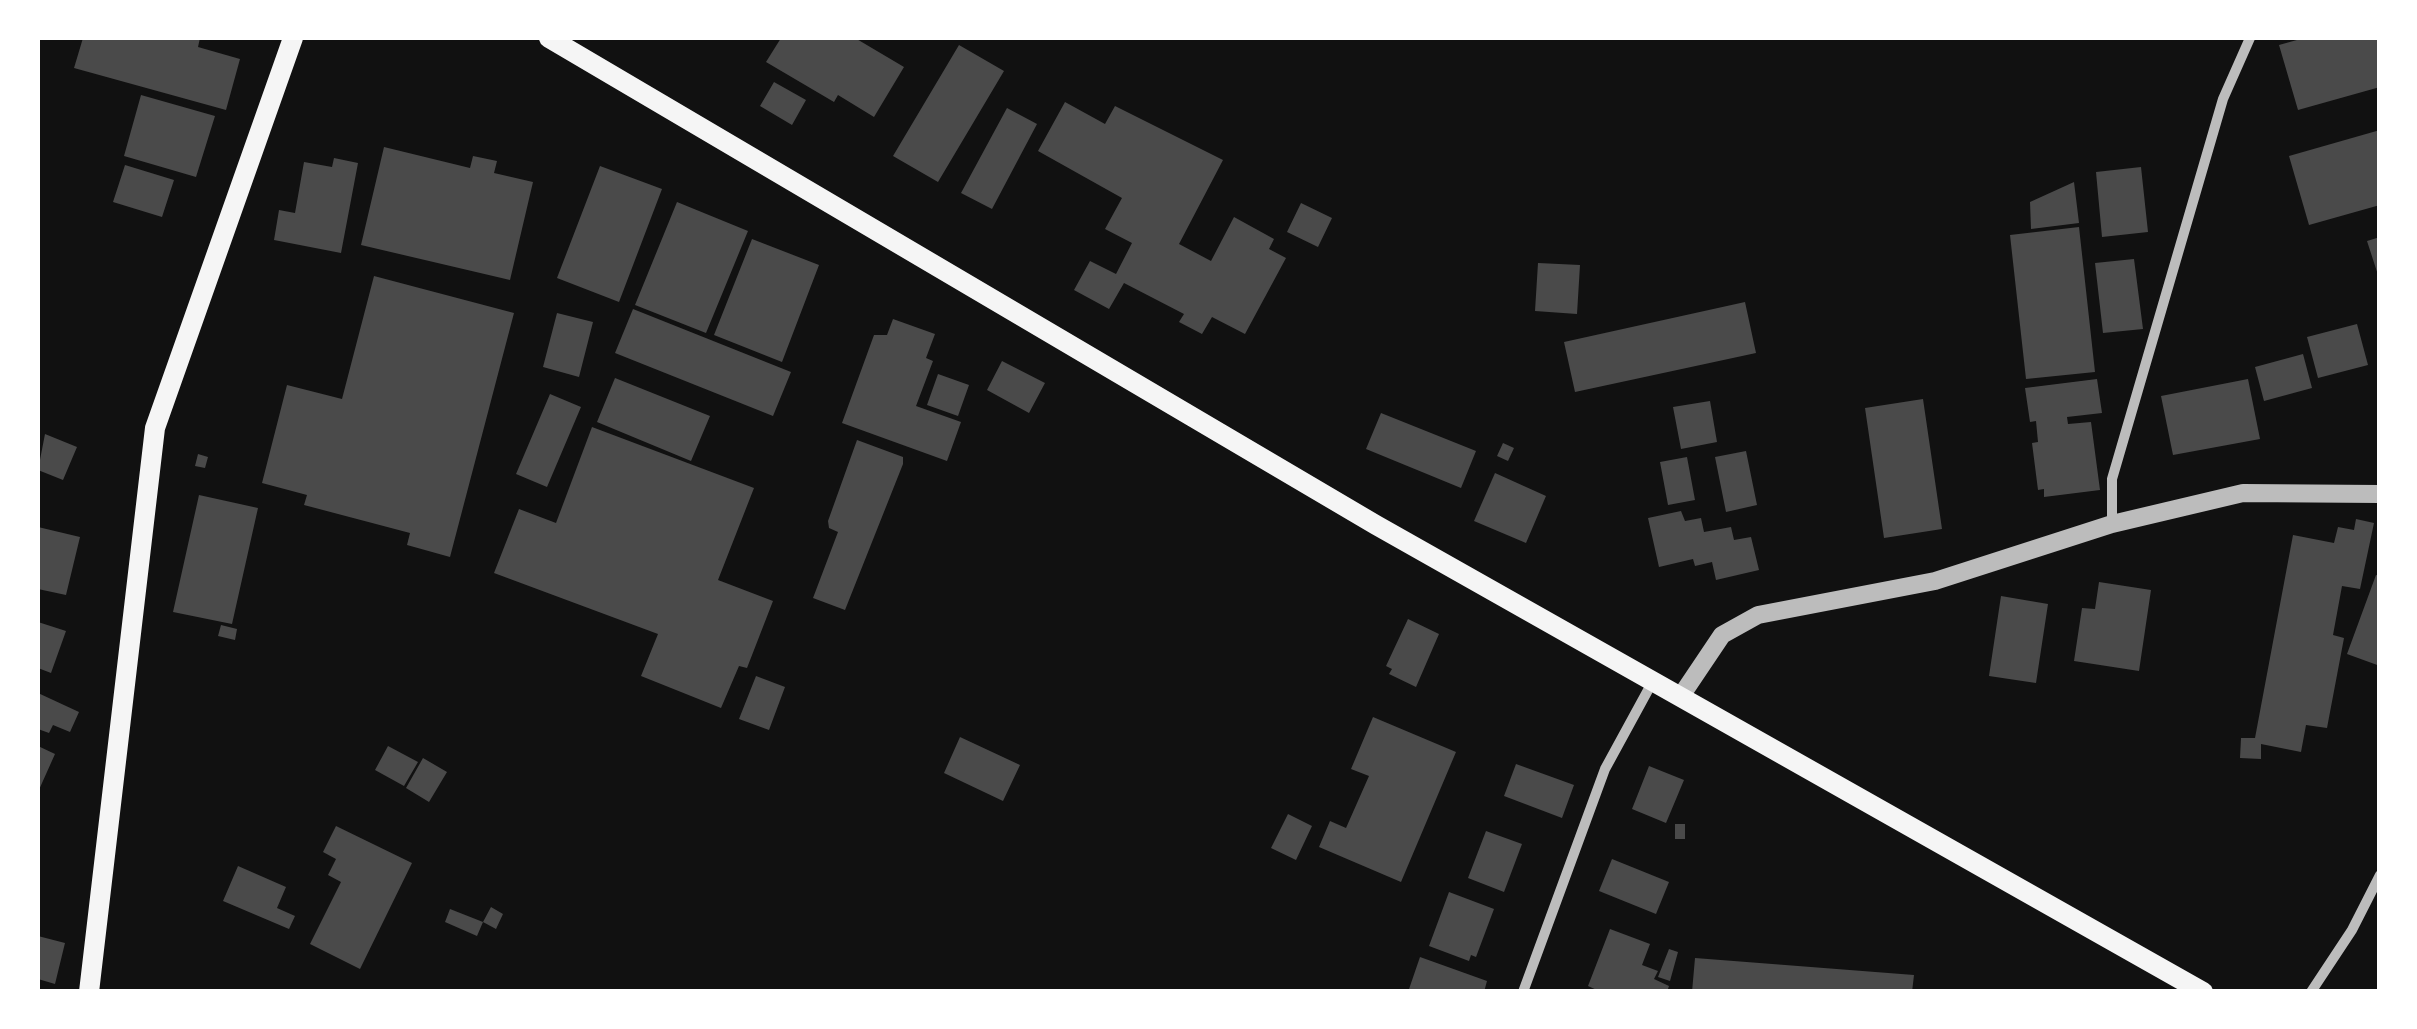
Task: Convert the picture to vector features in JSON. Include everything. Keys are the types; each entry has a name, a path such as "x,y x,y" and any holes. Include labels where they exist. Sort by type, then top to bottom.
{"main road":[{"path":"89,992 155,428 292,38"},
{"path":"549,38 1376,525 2202,992"}],"street":[{"path":"2112,524 2112,479 2223,100 2250,38"},
{"path":"1681,696 1722,635 1758,615 1935,581 2112,524 2242,493 2380,494"},
{"path":"1524,992 1605,769 1653,680"},
{"path":"2311,992 2360,916 2380,875"}],"building":[{"path":"83,38 200,38 198,47 240,59 226,110 74,68"},
{"path":"781,38 855,38 904,67 874,117 838,95 834,102 766,62"},
{"path":"2304,38 2380,38 2380,87 2298,110 2279,45"},
{"path":"959,45 1004,71 938,182 893,156"},
{"path":"774,82 806,100 792,125 760,106"},
{"path":"141,95 215,116 196,177 124,156"},
{"path":"1065,102 1105,124 1115,106 1223,160 1179,244 1211,261 1234,217 1274,239 1269,249 1286,258 1245,334 1212,317 1202,334 1179,322 1184,314 1124,283 1109,309 1074,290 1090,261 1116,274 1132,243 1105,229 1122,198 1038,151"},
{"path":"1007,108 1037,124 992,209 961,193"},
{"path":"2380,130 2380,205 2309,225 2289,156"},
{"path":"384,147 470,168 473,156 497,161 494,173 533,182 510,280 361,245"},
{"path":"334,158 358,163 341,253 274,240 279,210 295,213 304,162 332,167"},
{"path":"125,165 174,180 162,217 113,202"},
{"path":"600,166 662,189 619,302 557,278"},
{"path":"2141,167 2148,232 2102,237 2096,172"},
{"path":"2074,182 2079,223 2031,229 2030,202"},
{"path":"677,202 748,231 706,333 635,305"},
{"path":"1301,203 1332,218 1318,247 1287,232"},
{"path":"2079,227 2095,372 2026,379 2010,235"},
{"path":"2380,237 2380,278 2379,278 2367,241"},
{"path":"752,239 819,265 782,362 714,335"},
{"path":"2134,259 2143,329 2103,333 2095,263"},
{"path":"1538,263 1580,265 1577,314 1535,311"},
{"path":"374,276 514,313 450,557 407,545 410,533 304,505 307,495 262,483 287,385 342,399"},
{"path":"1745,302 1756,353 1575,392 1564,342"},
{"path":"633,309 791,372 773,416 615,353"},
{"path":"557,313 593,322 579,377 543,367"},
{"path":"893,319 935,334 926,358 933,361 916,406 961,422 947,461 842,423 874,335 887,335"},
{"path":"2357,324 2368,365 2318,378 2307,337"},
{"path":"2303,354 2312,388 2264,401 2255,367"},
{"path":"1002,361 1045,383 1029,413 987,390"},
{"path":"938,374 969,385 958,416 927,405"},
{"path":"615,378 710,416 691,461 597,422"},
{"path":"2097,379 2102,413 2067,417 2068,424 2091,422 2100,490 2044,497 2044,489 2038,490 2032,443 2038,442 2036,421 2030,422 2025,388"},
{"path":"2248,379 2260,439 2173,455 2161,396"},
{"path":"550,394 581,407 547,487 516,474"},
{"path":"1923,399 1942,529 1884,538 1865,408"},
{"path":"1710,401 1717,442 1681,449 1673,407"},
{"path":"1381,413 1476,451 1461,488 1366,449"},
{"path":"592,427 754,488 718,580 773,601 747,668 739,666 721,708 641,676 658,634 494,573 519,509 556,523"},
{"path":"45,434 77,447 63,480 38,470"},
{"path":"857,440 903,457 903,464 845,610 813,598 838,532 829,528 828,521"},
{"path":"1503,443 1514,448 1508,461 1497,456"},
{"path":"1746,451 1757,505 1726,512 1715,457"},
{"path":"198,454 208,457 205,468 195,466"},
{"path":"1687,457 1695,500 1668,505 1660,462"},
{"path":"1495,473 1546,496 1526,543 1474,521"},
{"path":"199,495 258,508 232,624 173,612"},
{"path":"1681,511 1685,521 1701,518 1704,532 1731,527 1734,540 1751,537 1759,570 1716,580 1712,562 1695,566 1693,559 1659,567 1648,518"},
{"path":"2356,519 2374,523 2360,589 2342,586 2333,635 2344,638 2327,728 2306,725 2301,752 2261,744 2261,759 2240,758 2241,738 2255,738 2293,535 2334,543 2338,527 2354,530"},
{"path":"38,527 80,537 66,595 38,589"},
{"path":"2376,575 2380,576 2380,666 2347,654"},
{"path":"2099,582 2151,590 2139,671 2074,661 2082,608 2095,609"},
{"path":"2001,596 2048,604 2036,683 1989,676"},
{"path":"1408,619 1439,634 1416,687 1389,674 1392,669 1386,666"},
{"path":"38,622 66,631 51,673 38,668"},
{"path":"221,625 237,629 235,640 218,636"},
{"path":"756,676 785,687 769,730 739,719"},
{"path":"38,693 79,712 70,732 53,725 49,733 38,729"},
{"path":"1373,717 1456,752 1401,882 1319,847 1330,821 1346,828 1369,776 1351,769"},
{"path":"960,737 1020,765 1003,801 944,773"},
{"path":"38,746 55,754 38,792"},
{"path":"388,746 418,762 404,786 375,770"},
{"path":"423,758 447,772 429,802 406,788"},
{"path":"1516,764 1574,785 1562,818 1504,796"},
{"path":"1649,766 1684,780 1666,823 1632,809"},
{"path":"1288,814 1312,826 1296,860 1271,848"},
{"path":"1675,824 1685,824 1685,839 1675,839"},
{"path":"336,826 412,863 360,969 310,944 341,882 328,875 336,859 323,852"},
{"path":"1486,831 1522,844 1504,892 1468,878"},
{"path":"1612,859 1669,882 1656,914 1599,891"},
{"path":"238,866 286,887 277,908 295,916 289,929 223,901"},
{"path":"1449,892 1494,909 1476,957 1471,955 1469,961 1429,946"},
{"path":"491,907 503,914 496,929 483,922"},
{"path":"450,909 483,922 477,936 445,922"},
{"path":"1610,929 1650,944 1642,965 1658,971 1654,979 1669,986 1667,992 1601,992 1588,986"},
{"path":"38,936 65,943 55,984 38,979"},
{"path":"1669,949 1678,952 1670,981 1658,977"},
{"path":"1420,957 1487,981 1484,992 1408,992"},
{"path":"1695,958 1914,975 1912,992 1692,992"}]}
